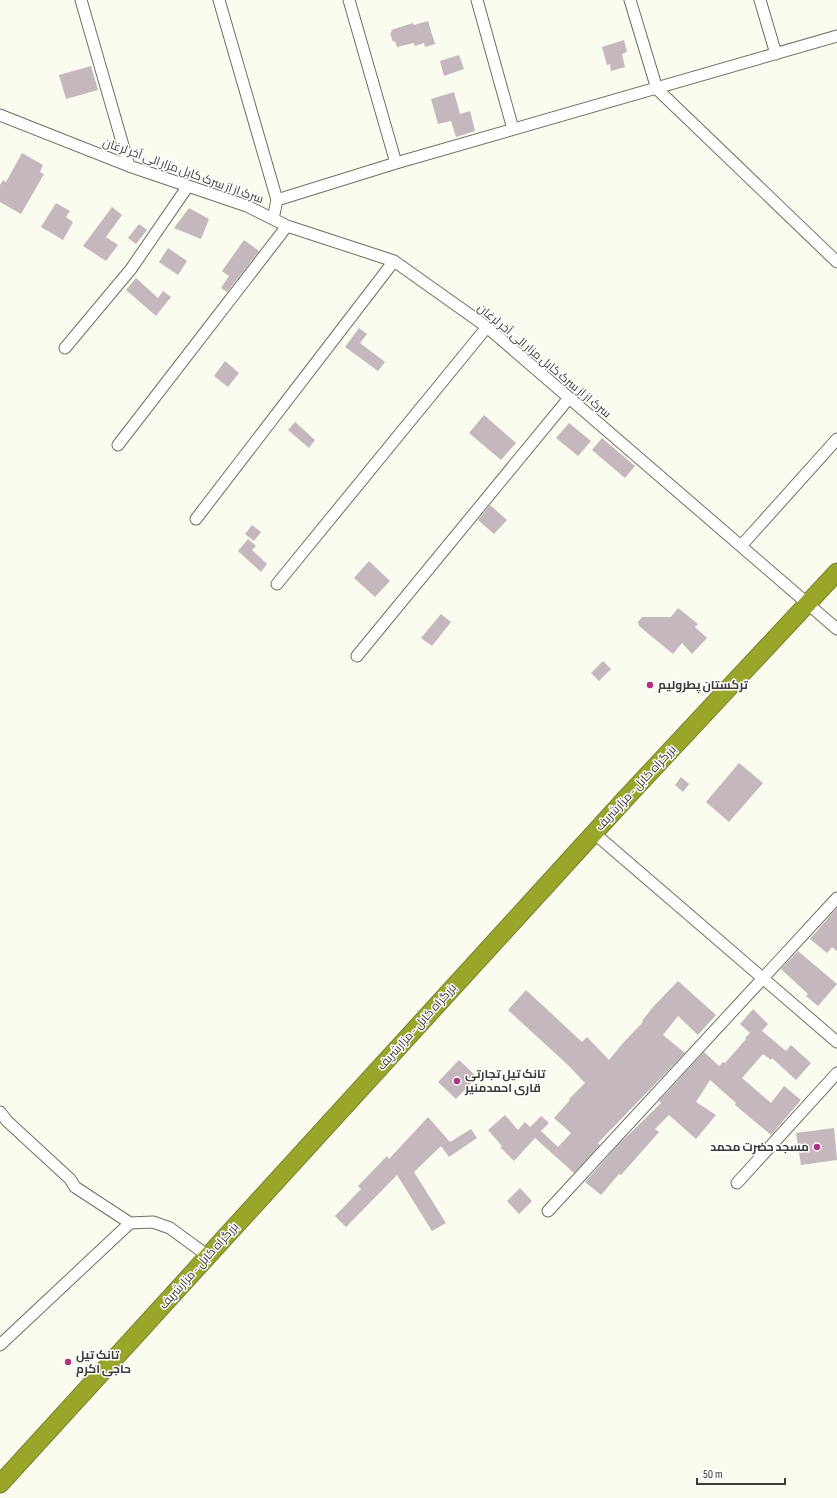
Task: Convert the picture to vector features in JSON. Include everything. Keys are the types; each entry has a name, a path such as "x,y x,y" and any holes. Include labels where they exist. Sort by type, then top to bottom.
{"highway":[{"name":"بزرگراه کابل - مزارشریف","path":"0,1484 594,833 837,572"}],"street":[{"path":"81,0 129,166"},
{"path":"219,0 277,200 273,219"},
{"path":"349,0 396,163"},
{"path":"477,0 513,129"},
{"path":"630,0 657,89 837,262"},
{"path":"760,0 776,54"},
{"path":"277,200 396,163 837,36"},
{"name":"سرک از از سرک کابل مزار الی آخر لرغان","path":"0,115 129,166 247,206 287,226 394,261 487,327 837,629"},
{"path":"65,348 131,269 188,186"},
{"path":"118,445 287,226"},
{"path":"196,518 394,261"},
{"path":"277,584 487,327"},
{"path":"357,656 570,398"},
{"path":"741,546 837,439"},
{"path":"594,833 837,1042"},
{"path":"548,1211 837,898"},
{"path":"737,1183 837,1072"},
{"path":"0,1112 70,1179 75,1187 130,1223 154,1222 170,1228 208,1256"},
{"path":"0,1346 130,1223"}],"building":[{"path":"428,21 435,44 425,47 424,43 415,46 414,43 397,47 395,41 393,42 390,33 392,32 391,30 413,23 414,25"},
{"path":"624,40 627,52 622,54 625,67 611,71 610,64 607,65 602,47"},
{"path":"459,55 464,69 444,76 440,61"},
{"path":"91,66 98,90 66,99 59,75"},
{"path":"454,92 460,114 470,111 475,131 456,137 451,121 438,124 431,99"},
{"path":"22,153 43,165 40,172 44,174 21,214 0,202 0,185 3,180 6,182"},
{"path":"56,203 70,211 66,217 73,222 63,240 41,227"},
{"path":"112,207 122,215 106,237 118,245 106,261 83,246"},
{"path":"189,208 209,219 201,239 174,228"},
{"path":"139,224 147,230 136,244 128,238"},
{"path":"244,240 259,251 227,292 221,288 229,276 222,271"},
{"path":"168,248 187,261 178,275 159,262"},
{"path":"136,278 158,298 163,291 171,297 156,316 126,290"},
{"path":"359,328 367,334 360,343 385,362 378,371 345,347"},
{"path":"225,361 239,373 228,387 214,376"},
{"path":"484,415 516,443 501,460 469,433"},
{"path":"295,422 315,440 309,448 288,430"},
{"path":"569,423 591,441 578,456 556,438"},
{"path":"602,438 635,466 625,478 592,450"},
{"path":"490,505 507,520 494,534 478,520"},
{"path":"252,525 261,532 254,541 245,534"},
{"path":"248,539 256,546 252,550 267,564 261,572 238,551"},
{"path":"369,561 390,581 375,597 354,578"},
{"path":"678,608 698,624 695,627 707,638 692,654 682,643 673,654 639,626 638,622 642,617 671,617"},
{"path":"441,614 451,622 432,646 421,638"},
{"path":"603,661 611,669 599,681 591,673"},
{"path":"739,763 763,783 729,822 706,802"},
{"path":"681,777 689,784 683,792 675,785"},
{"path":"837,908 837,951 832,947 827,953 810,939"},
{"path":"798,951 837,984 818,1006 806,996 808,994 781,969"},
{"path":"678,981 716,1015 698,1035 678,1016 663,1035 685,1053 598,1143 600,1145 574,1173 535,1138 514,1161 500,1147 502,1146 488,1130 505,1115 518,1130 525,1122 530,1127 541,1116 549,1123 541,1131 558,1147 571,1133 554,1118 570,1100 569,1099 585,1083 569,1066 508,1010 526,990 582,1042 587,1037 609,1060 643,1022 642,1021 653,1007"},
{"path":"753,1009 768,1024 762,1031 786,1051 791,1045 811,1063 796,1080 772,1058 771,1060 763,1054 742,1078 771,1103 784,1086 801,1100 771,1135 735,1105 736,1103 710,1080 696,1102 716,1115 696,1139 669,1115 655,1129 659,1132 601,1195 585,1182 619,1144 661,1103 659,1101 704,1052 719,1066 723,1062 725,1063 750,1033 740,1024"},
{"path":"459,1060 477,1077 456,1099 438,1082"},
{"path":"428,1117 450,1142 471,1129 477,1138 449,1157 441,1146 414,1172 446,1223 432,1231 397,1175 346,1227 335,1216 361,1189 358,1186 387,1156 389,1159"},
{"path":"834,1128 837,1160 801,1165 796,1133"},
{"path":"520,1188 532,1201 519,1214 507,1201"}],"place":[{"name":"ترکستان پطرولیم","path":"650,685"},
{"name":"تانک تیل تجارتی قاری احمدمنیر","path":"457,1081"},
{"name":"مسجد حضرت محمد","path":"817,1147"},
{"name":"تانک تیل حاجی اکرم","path":"68,1362"}]}
